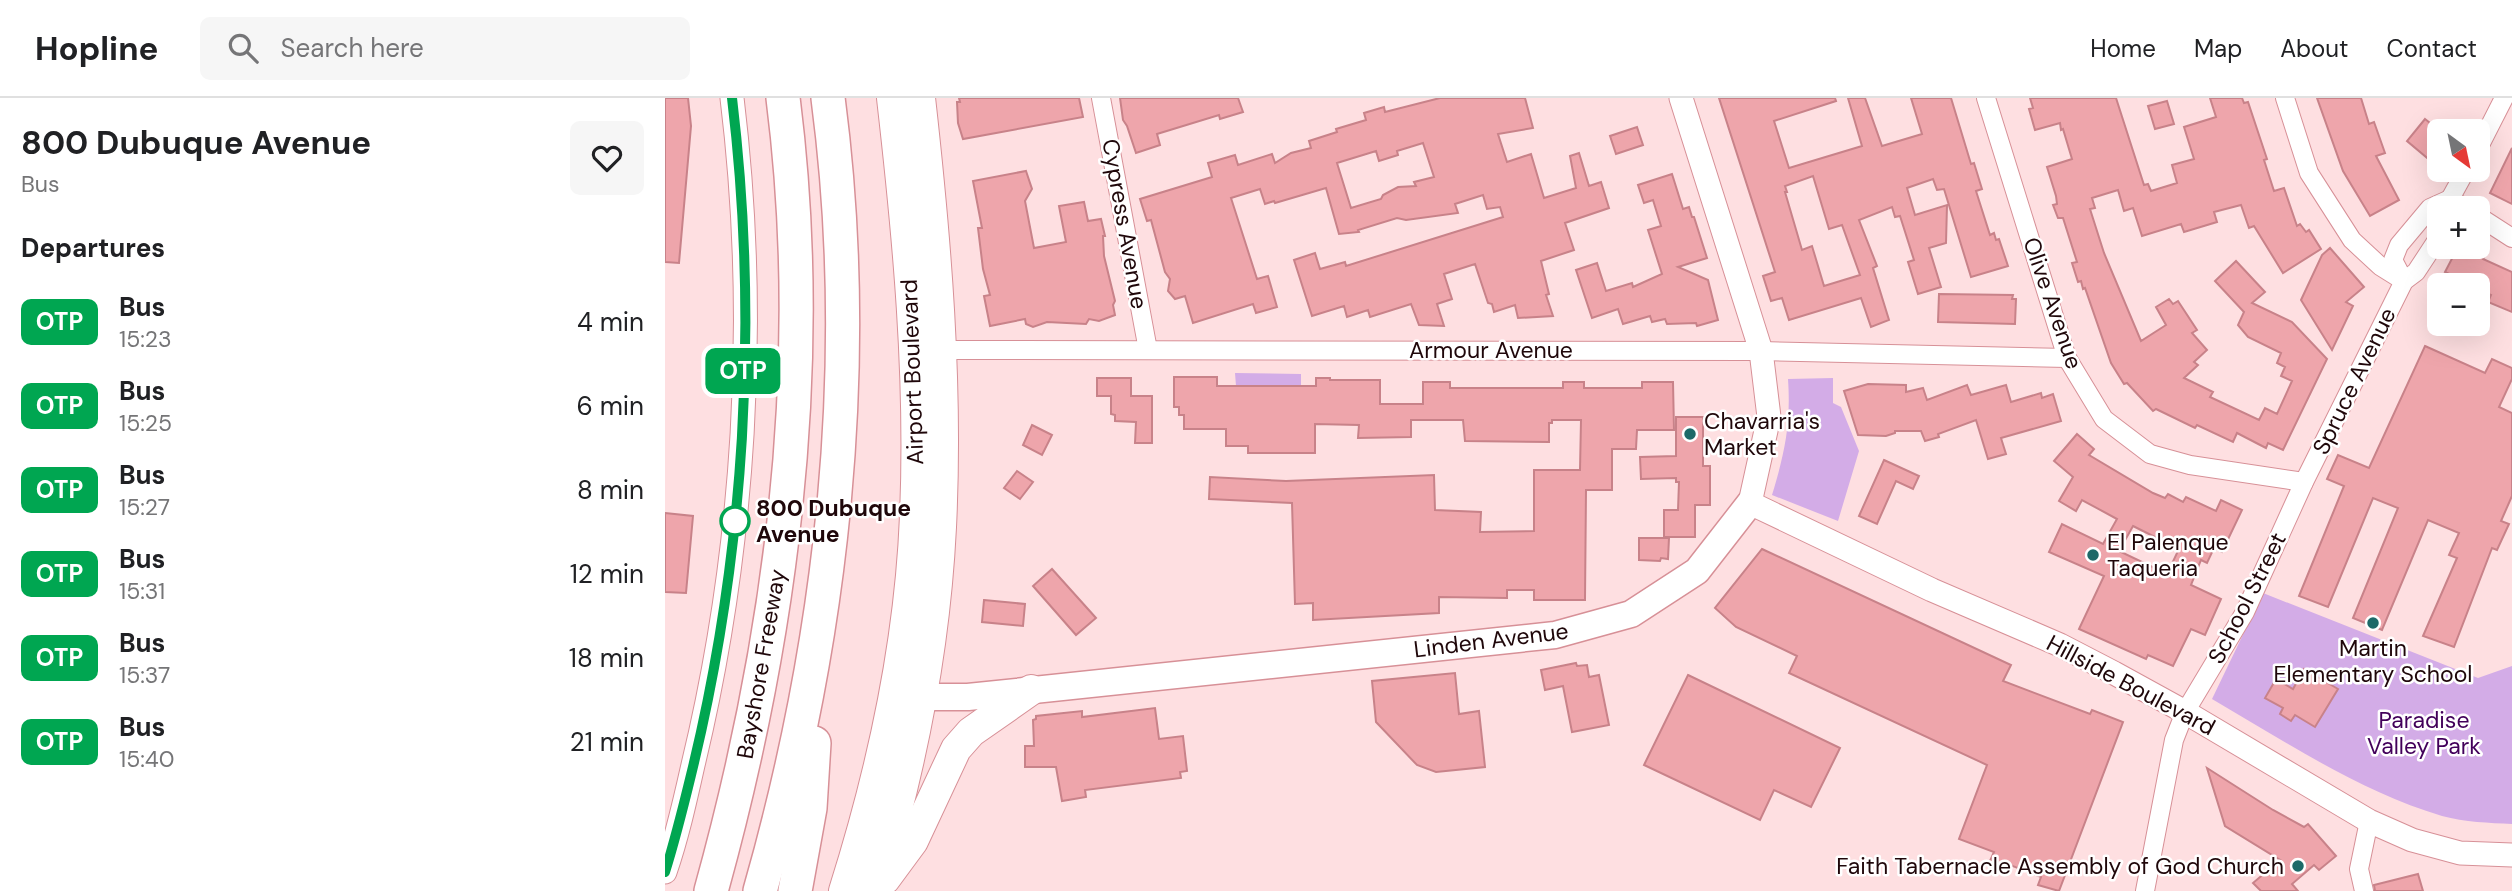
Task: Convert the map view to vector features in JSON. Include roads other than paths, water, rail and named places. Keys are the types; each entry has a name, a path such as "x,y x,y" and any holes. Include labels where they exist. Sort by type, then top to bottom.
{"highway":[{"name":"Bayshore Freeway","path":"711,891 761,684 776,594 785,514 795,341 791,188 783,98"},
{"path":"795,891 810,808 823,601 834,506 842,343 840,238 828,98"},
{"path":"761,891 794,760 823,601"},
{"path":"687,891 761,684"}],"main road":[{"name":"Airport Boulevard","path":"844,891 869,804 907,697 937,577 941,528 943,461 892,98"},
{"name":"Airport Boulevard","path":"920,98 928,350"},
{"name":"Linden Avenue","path":"907,697 968,697 1555,635 1631,614 1697,571 1750,503"},
{"path":"875,891 913,841 956,749 971,732 1031,690"},
{"name":"Airport Boulevard","path":"875,891 897,809 907,697"}],"street":[{"path":"665,872 706,711 724,606 736,509 743,401 744,298 740,175 732,98"},
{"name":"Cypress Avenue","path":"1101,98 1148,350"},
{"name":"Linden Avenue","path":"1681,98 1761,351 1769,417 1750,503"},
{"name":"Olive Avenue","path":"1986,98 2067,358 2104,419 2150,454 2190,465 2304,482"},
{"path":"2285,98 2309,173 2352,240 2380,266 2404,281"},
{"path":"2490,125 2504,98"},
{"name":"Spruce Avenue","path":"2404,281 2393,260 2399,245 2427,212"},
{"path":"2490,224 2512,238"},
{"name":"Spruce Avenue","path":"2304,482 2404,281 2416,272 2427,255"},
{"name":"Armour Avenue","path":"928,350 1761,351 2067,358"},
{"name":"School Street","path":"2145,891 2174,740 2185,712 2245,612 2304,482"},
{"name":"Hillside Boulevard","path":"1750,503 1932,590 2060,645 2185,712 2369,821 2412,840 2460,853 2512,855"},
{"path":"2364,891 2359,869 2369,821"}],"place":[{"name":"Chavarria's Market","path":"1690,434"},
{"name":"800 Dubuque Avenue","path":"735,521"},
{"name":"El Palenque Taqueria","path":"2093,555"},
{"name":"Martin Elementary School","path":"2373,623"},
{"name":"Faith Tabernacle Assembly of God Church","path":"2298,866"}],"park label":[{"name":"Paradise Valley Park","path":"2424,733"}]}
